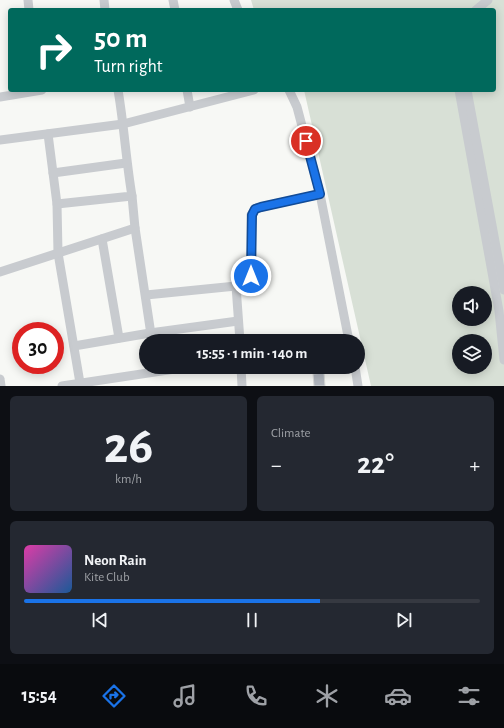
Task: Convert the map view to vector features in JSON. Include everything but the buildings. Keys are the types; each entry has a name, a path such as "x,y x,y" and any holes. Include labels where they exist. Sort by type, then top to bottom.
{"street":[{"path":"478,8 488,0"},
{"path":"0,97 29,92"},
{"path":"118,92 123,124 126,163 132,196 135,228 151,334"},
{"path":"187,92 190,107"},
{"path":"0,140 123,124 241,92"},
{"path":"290,92 296,107 320,194 348,334"},
{"path":"459,92 498,311 504,360"},
{"path":"467,92 504,290"},
{"path":"48,134 57,204 58,253 80,383"},
{"path":"53,173 126,163"},
{"path":"146,295 245,284 251,280 252,215 255,209 320,194"},
{"path":"57,204 132,196"},
{"path":"0,272 135,228"},
{"path":"102,239 119,338"},
{"path":"236,286 239,334"},
{"path":"167,334 238,321"},
{"path":"74,346 119,338 139,337"},
{"path":"62,386 139,372"},
{"path":"241,374 242,386"},
{"path":"356,374 358,386"},
{"path":"0,379 1,386"}],"shaded area":[{"path":"251,0 504,0 504,386 371,386 365,359 365,334 359,334 304,92 496,92 496,8 253,8"}],"route":[{"path":"251,276 252,215 255,209 320,194 306,141"}]}
